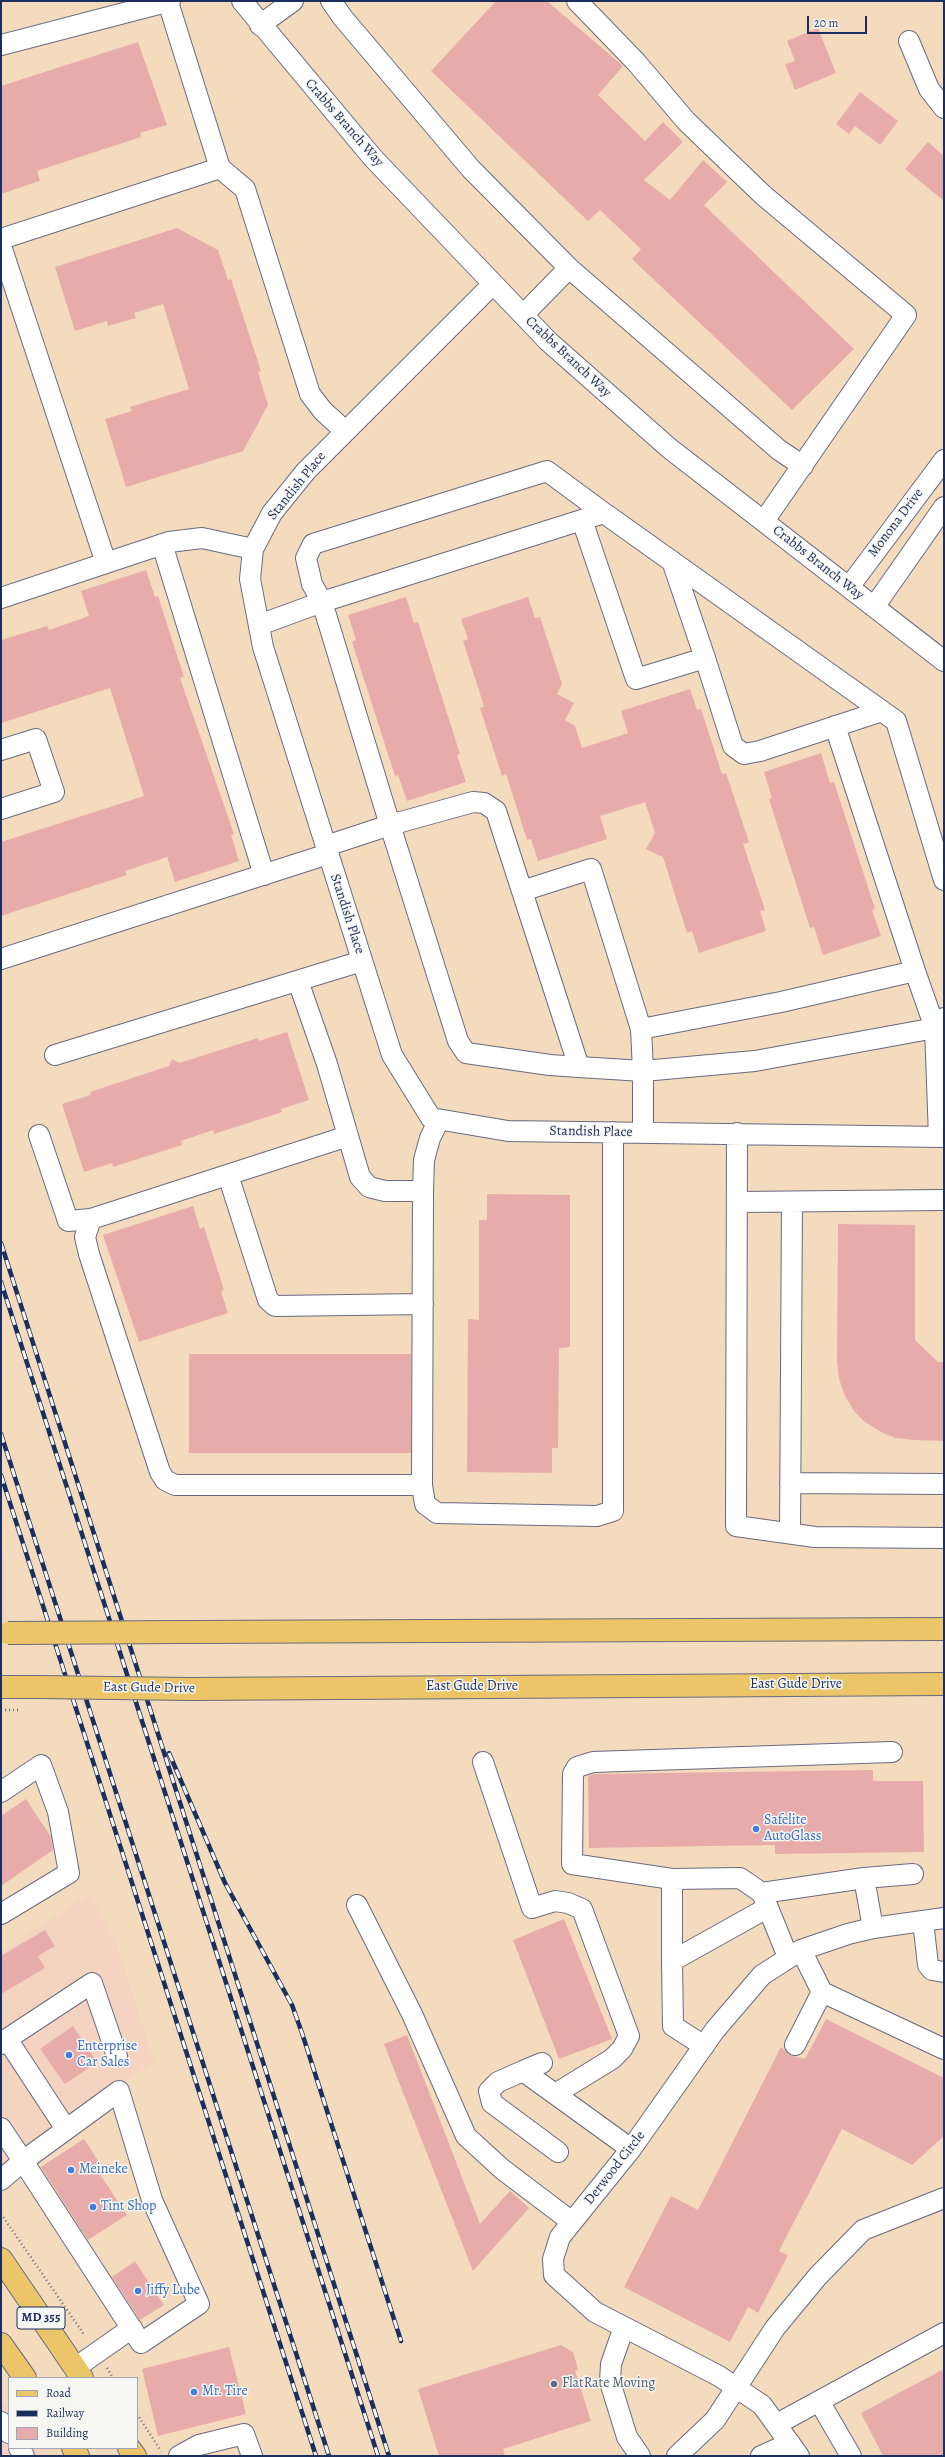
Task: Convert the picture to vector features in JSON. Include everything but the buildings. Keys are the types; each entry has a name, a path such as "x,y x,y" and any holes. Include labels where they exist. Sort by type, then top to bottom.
{"main road":[{"path":"4,1633 944,1629"},
{"name":"East Gude Drive","path":"1,1687 190,1689 944,1684"},
{"name":"MD 355","path":"1,2259 78,2373"},
{"path":"1,2344 24,2377"}],"street":[{"name":"Crabbs Branch Way","path":"242,1 260,25 373,158 492,285 548,341 669,448 944,660"},
{"path":"260,25 293,1"},
{"path":"331,1 343,18 471,169 569,268 779,450 803,466"},
{"path":"577,1 636,62 686,121 763,195 906,315 764,521"},
{"path":"1,45 169,2 220,168 245,189 310,394 323,411 345,431"},
{"path":"909,41 929,89 944,108"},
{"path":"1,239 220,168"},
{"path":"1,246 106,563"},
{"path":"523,315 569,268"},
{"name":"Standish Place","path":"492,285 306,470 272,513 253,549 250,578 263,647 392,1055 431,1118 508,1131 941,1137"},
{"name":"Monona Drive","path":"849,587 944,460"},
{"path":"940,1023 755,1061 643,1071 550,1066 466,1053 458,1041 322,602 312,584 306,558 313,544 546,471 896,721 944,880"},
{"name":"Monona Drive","path":"874,607 944,507"},
{"path":"259,625 322,602 604,513"},
{"path":"582,520 636,679 705,658"},
{"path":"1,598 162,544 202,538 253,549"},
{"path":"162,544 264,875"},
{"path":"672,561 733,746 744,754 760,751 882,711"},
{"path":"834,726 915,971 940,1023 941,1137"},
{"path":"1,750 36,739 54,792 1,809"},
{"path":"1,959 264,875 390,825 473,802 484,802 496,811 579,1067"},
{"path":"522,890 591,869 641,1029 643,1133"},
{"path":"55,1055 362,961"},
{"path":"641,1029 781,1002 915,971"},
{"path":"298,981 327,1064 360,1177 369,1187 385,1191 423,1191"},
{"path":"439,1120 430,1138 424,1160 423,1191 422,1485 425,1504 437,1513 597,1516 613,1511 613,1132"},
{"path":"737,1133 736,1526 815,1537 944,1538"},
{"path":"39,1135 68,1222 91,1219 348,1136"},
{"path":"228,1175 268,1300 275,1306 423,1304"},
{"path":"738,1202 944,1200"},
{"path":"790,1533 792,1202"},
{"path":"91,1219 85,1237 89,1254 160,1472 165,1480 175,1485 422,1485"},
{"path":"790,1483 944,1484"},
{"path":"892,1752 593,1762 577,1767 573,1774 572,1864 672,1879 740,1878 765,1900 795,1953 822,1992 944,2049"},
{"path":"483,1762 532,1908 555,1901 568,1903 582,1909 629,2036 622,2049 612,2059 555,2094"},
{"path":"1,1792 41,1765 58,1812 68,1873 1,1914"},
{"path":"672,1961 765,1900 864,1878 914,1874"},
{"path":"864,1878 873,1928"},
{"path":"672,1879 673,2026 704,2046"},
{"path":"357,1906 412,2014 466,2136 502,2169 572,2222"},
{"name":"Derwood Circle","path":"795,2449 762,2405 736,2387 595,2312 554,2275 553,2259 560,2237 631,2149 704,2046 762,1975 795,1953 840,1936 873,1928 944,1918"},
{"path":"923,1921 928,1964 932,1970 944,1972"},
{"path":"66,2129 4,2041 92,1983 117,2056"},
{"path":"795,2045 822,1992"},
{"path":"542,2063 498,2082 489,2091 492,2103 558,2152"},
{"path":"523,2071 631,2149"},
{"path":"1,2128 23,2161 141,2342 199,2304 152,2200 119,2091 23,2161 1,2180"},
{"path":"677,2456 715,2420 775,2328 818,2276 863,2230 944,2198"},
{"path":"624,2327 611,2364 610,2382 627,2437 640,2456"},
{"path":"78,2373 97,2353 132,2328"},
{"path":"777,2424 944,2333"},
{"path":"819,2401 851,2456"},
{"path":"1,2422 8,2432"},
{"path":"179,2456 202,2451 244,2434 252,2456"},
{"path":"761,2456 795,2449"}],"path":[{"path":"1,2214 112,2377"},
{"path":"138,2416 164,2456"}],"shaded area":[{"path":"1,1547 6,1563 8,1633 1,1634"},
{"path":"89,1894 116,1942 154,2061 1,2173 1,1953"},
{"path":"1,2399 8,2409 8,2449 37,2449 41,2456 1,2456"}],"railway":[{"path":"1,1243 389,2456"},
{"path":"1,1282 378,2456"},
{"path":"1,1434 329,2456"},
{"path":"1,1475 316,2456"},
{"path":"169,1753 225,1883 292,2005 401,2341"}],"place":[{"name":"Safelite AutoGlass","path":"756,1829"},
{"name":"Enterprise Car Sales","path":"69,2055"},
{"name":"Meineke","path":"71,2170"},
{"name":"Tint Shop","path":"93,2207"},
{"name":"Jiffy Lube","path":"138,2291"},
{"name":"FlatRate Moving","path":"554,2384"},
{"name":"Mr. Tire","path":"194,2392"}]}
